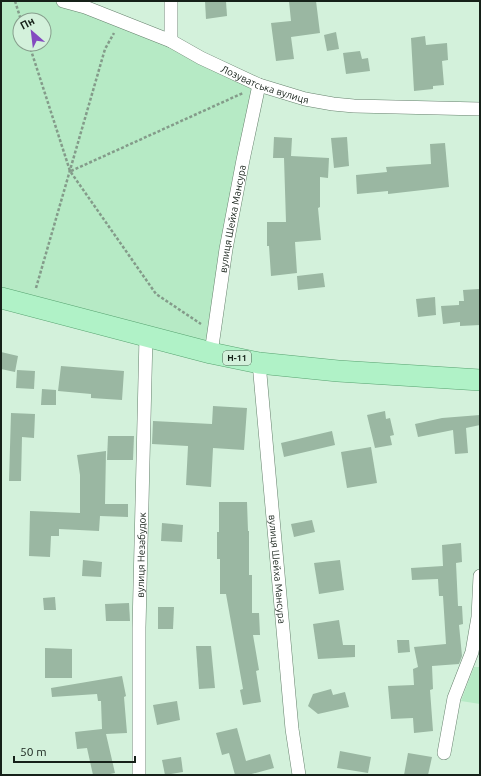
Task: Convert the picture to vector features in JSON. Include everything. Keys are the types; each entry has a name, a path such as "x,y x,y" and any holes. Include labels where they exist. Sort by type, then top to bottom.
{"main road":[{"name":"Н-11","path":"1,298 146,336 213,343 259,363 338,371 480,380"}],"street":[{"name":"Лозуватська вулиця","path":"63,1 85,7 171,41 201,58 259,85 306,99 354,106 480,109"},
{"path":"171,1 171,41"},
{"name":"вулиця Шейха Мансура","path":"213,343 226,248 259,85"},
{"name":"вулиця Незабудок","path":"139,775 139,628 146,336"},
{"name":"вулиця Шейха Мансура","path":"259,363 292,729 299,775"},
{"path":"444,753 454,698 472,652 478,617 480,576"}],"path":[{"path":"15,1 18,12"},
{"path":"31,306 105,49 113,35 126,24"},
{"path":"32,52 70,171 156,294 213,343"},
{"path":"70,171 259,85"}],"green space":[{"path":"1,1 63,1 259,85 211,353 1,298"},
{"path":"474,667 480,667 480,704 461,701"}],"building":[{"path":"205,1 226,1 227,16 206,19"},
{"path":"289,1 316,1 320,33 291,37 294,59 276,61 271,23 291,21"},
{"path":"336,32 339,49 327,51 324,35"},
{"path":"425,36 426,45 447,43 448,60 442,61 444,85 433,86 433,89 414,91 411,38"},
{"path":"360,51 362,59 368,58 370,71 346,74 343,53"},
{"path":"274,137 292,138 291,156 329,158 328,178 320,177 320,207 318,208 321,240 295,242 297,273 271,276 269,246 267,246 267,222 286,222 284,158 273,158"},
{"path":"347,137 349,166 334,168 331,138"},
{"path":"445,143 449,187 388,194 388,191 357,194 356,175 387,172 386,167 431,164 430,144"},
{"path":"323,273 325,287 298,290 297,276"},
{"path":"479,289 480,325 460,326 460,322 443,324 441,306 459,305 459,301 464,301 463,290"},
{"path":"435,297 436,315 418,317 416,299"},
{"path":"1,352 18,356 15,372 1,369"},
{"path":"61,366 124,371 122,400 91,398 91,394 58,391"},
{"path":"17,370 35,371 34,389 16,388"},
{"path":"42,389 56,390 56,405 41,405"},
{"path":"213,406 247,408 244,450 213,448 211,487 186,485 188,446 152,444 153,421 212,424"},
{"path":"385,411 386,419 390,418 394,435 390,436 392,445 375,448 367,415"},
{"path":"11,413 35,414 34,438 22,437 21,481 9,481"},
{"path":"480,415 480,425 466,428 468,453 455,454 453,430 418,437 415,424 442,418"},
{"path":"332,431 335,445 284,457 281,443"},
{"path":"108,436 134,436 133,460 107,460"},
{"path":"371,447 377,483 347,488 341,452"},
{"path":"106,451 105,504 128,504 128,517 100,516 99,531 59,529 59,536 51,536 50,557 29,556 30,511 80,513 80,475 77,455"},
{"path":"219,502 247,502 249,531 249,575 252,575 252,613 259,613 260,635 253,635 259,670 256,671 261,702 243,705 240,690 243,689 226,594 220,594 220,559 217,559"},
{"path":"312,520 315,532 294,537 291,524"},
{"path":"162,523 183,525 182,542 161,541"},
{"path":"461,543 462,562 456,563 458,606 462,606 463,624 459,625 462,656 459,664 432,666 433,689 430,690 433,731 414,733 413,718 391,719 388,686 414,685 413,669 418,667 414,647 446,644 443,596 439,596 438,579 412,580 411,568 443,566 442,545"},
{"path":"83,560 102,562 101,577 82,576"},
{"path":"340,560 344,590 319,594 314,563"},
{"path":"55,597 56,610 44,610 43,598"},
{"path":"129,603 130,621 106,621 105,604"},
{"path":"158,607 174,607 173,629 158,629"},
{"path":"339,620 343,645 355,645 355,657 318,659 313,624"},
{"path":"397,640 409,640 410,652 398,653"},
{"path":"196,646 211,646 215,688 199,689"},
{"path":"45,648 72,649 72,678 45,678"},
{"path":"122,676 126,696 124,697 127,733 106,734 115,773 93,775 87,748 77,749 75,732 102,729 101,701 98,701 97,694 52,697 51,688"},
{"path":"331,689 333,695 345,692 349,707 318,714 308,706 313,694"},
{"path":"177,701 180,720 157,725 153,705"},
{"path":"237,728 246,761 270,754 274,768 248,775 235,775 229,753 222,755 216,733"},
{"path":"340,751 371,757 368,773 337,768"},
{"path":"408,753 432,757 428,775 404,775"},
{"path":"181,757 183,772 165,775 162,760"}]}
